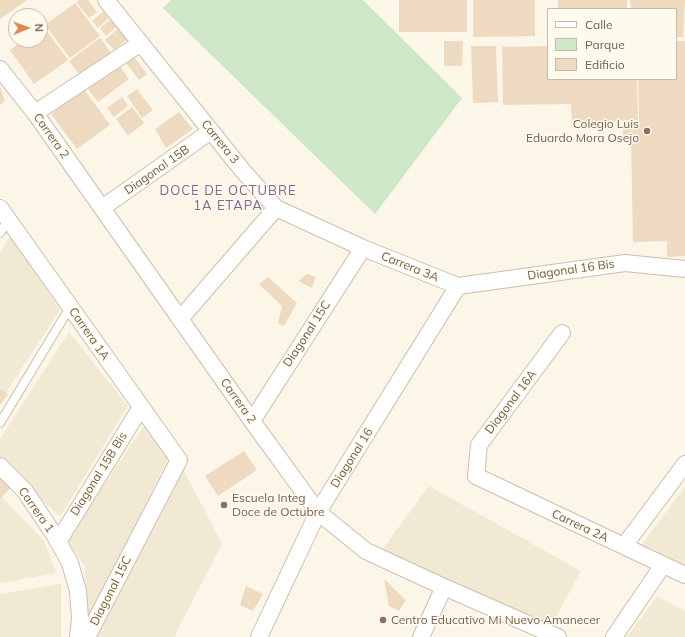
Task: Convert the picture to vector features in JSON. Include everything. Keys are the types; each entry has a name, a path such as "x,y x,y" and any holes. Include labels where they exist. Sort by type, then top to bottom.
{"street":[{"name":"Carrera 3","path":"106,0 243,171 276,208 363,248"},
{"path":"35,113 141,43"},
{"name":"Carrera 2","path":"0,69 35,113 318,512 366,550 444,587 558,637"},
{"name":"Diagonal 15B","path":"102,208 211,131"},
{"path":"180,319 276,208"},
{"name":"Carrera 1A","path":"3,220 70,307 179,460"},
{"name":"Carrera 3A","path":"363,248 458,286"},
{"name":"Diagonal 15C","path":"252,421 363,248"},
{"name":"Diagonal 16 Bis","path":"458,286 625,263 685,269"},
{"name":"Diagonal 16","path":"259,637 318,512 458,286"},
{"name":"Diagonal 16A","path":"476,476 479,445 562,333"},
{"name":"Diagonal 15B Bis","path":"56,539 141,407"},
{"name":"Diagonal 15C","path":"87,637 179,460"},
{"path":"624,546 685,464"},
{"name":"Carrera 1","path":"0,466 25,491 56,539"},
{"name":"Carrera 2A","path":"476,476 685,575"},
{"name":"Diagonal 15C","path":"56,539 70,563 78,591 80,618 78,637"},
{"path":"614,637 663,565"},
{"path":"421,637 444,587"}],"lane":[{"path":"0,423 70,307"}],"shaded area":[{"path":"10,236 60,310 0,402 0,252"},
{"path":"69,332 128,406 60,517 0,462 0,439"},
{"path":"144,426 168,459 87,622 85,567 67,540"},
{"path":"180,463 222,544 174,637 94,637"},
{"path":"429,486 581,571 545,637 376,558"},
{"path":"685,487 685,565 642,544"},
{"path":"0,495 44,541 56,573 0,583"},
{"path":"61,584 61,637 0,637 0,594"},
{"path":"657,596 685,611 685,637 627,637"}],"green space":[{"path":"171,0 363,0 462,98 375,214 163,8"}],"building":[{"path":"0,0 27,0 16,8 8,8 8,13 0,19"},
{"path":"79,0 88,0 97,12 89,18 76,2"},
{"path":"399,0 467,0 467,32 399,32"},
{"path":"473,0 535,0 535,36 473,37"},
{"path":"558,0 627,0 627,8 558,8"},
{"path":"630,0 685,0 683,37 677,37 677,8 631,8"},
{"path":"75,3 100,36 70,58 48,29 48,23"},
{"path":"103,12 109,18 98,28 92,21"},
{"path":"111,19 117,26 106,36 100,28"},
{"path":"121,26 130,37 114,50 105,40"},
{"path":"48,33 68,60 34,84 10,50 13,48 48,48"},
{"path":"100,38 113,55 82,78 69,61"},
{"path":"444,41 463,41 462,66 444,66"},
{"path":"677,41 685,41 685,256 667,257 667,241 633,242 631,142 623,142 623,124 639,123 638,80 677,80"},
{"path":"471,46 496,46 498,102 473,103"},
{"path":"547,46 547,80 637,80 638,120 572,122 571,104 503,105 502,47"},
{"path":"134,57 147,74 139,80 126,63"},
{"path":"117,62 129,79 98,102 85,85"},
{"path":"0,87 5,101 0,105"},
{"path":"84,89 110,125 77,149 51,114"},
{"path":"137,89 153,110 142,118 127,96"},
{"path":"122,97 128,106 114,117 107,108"},
{"path":"132,107 144,123 128,136 116,119"},
{"path":"179,112 193,129 166,148 155,129"},
{"path":"307,274 316,277 312,288 298,281"},
{"path":"268,277 297,303 284,326 278,323 282,306 259,284"},
{"path":"0,389 8,394 0,405"},
{"path":"244,451 257,470 218,496 205,476"},
{"path":"0,473 14,484 0,499"},
{"path":"384,579 406,600 399,611 389,606"},
{"path":"246,586 263,594 253,611 240,605"}],"place":[{"name":"Colegio Luis Eduardo Mora Osejo","path":"647,131"},
{"name":"Escuela Integ Doce de Octubre","path":"224,505"},
{"name":"Centro Educativo Mi Nuevo Amanecer","path":"383,620"}],"district":[{"name":"DOCE DE OCTUBRE 1A ETAPA","path":"228,198"}]}
